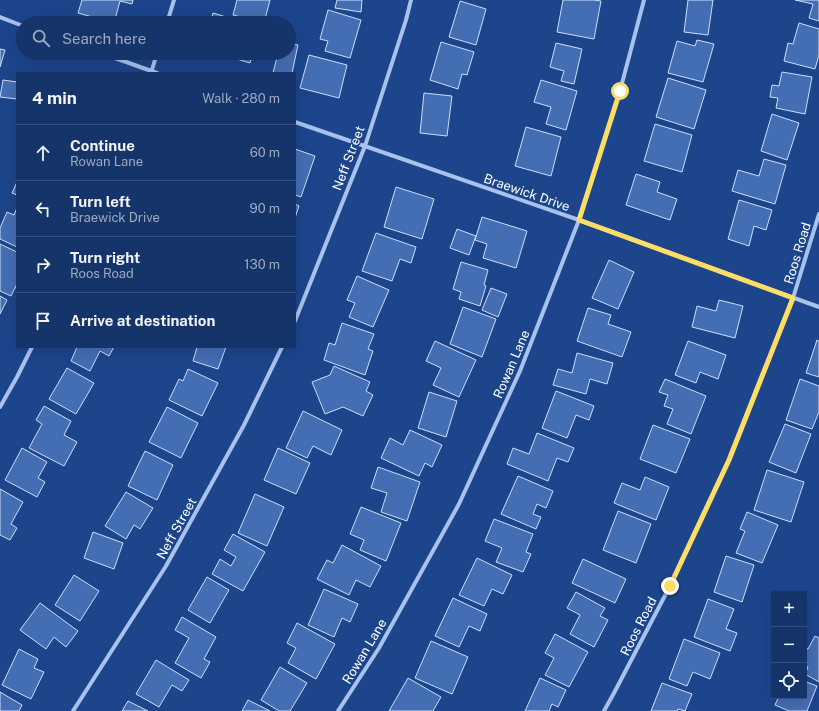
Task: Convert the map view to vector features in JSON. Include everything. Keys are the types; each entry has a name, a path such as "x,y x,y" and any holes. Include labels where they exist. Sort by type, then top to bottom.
{"street":[{"path":"168,16 174,0"},
{"name":"Neff Street","path":"296,318 364,146 406,20 411,0"},
{"name":"Rowan Lane","path":"338,711 379,648 459,504 520,371 579,220 620,91 644,0"},
{"path":"0,17 16,23"},
{"path":"119,60 152,72 155,60"},
{"name":"Braewick Drive","path":"296,122 579,220 819,307"},
{"name":"Roos Road","path":"604,711 670,586 729,460 793,298 819,214"},
{"path":"0,406 32,348"},
{"name":"Neff Street","path":"73,711 166,566 244,425 282,348"}],"building":[{"path":"82,0 133,0 132,4 120,1 116,16 89,16 78,13"},
{"path":"237,0 270,0 266,16 233,15"},
{"path":"337,0 362,0 361,12 335,8"},
{"path":"563,0 601,1 594,39 557,32"},
{"path":"688,0 713,0 708,35 684,32"},
{"path":"795,0 819,0 819,21 809,18 813,4"},
{"path":"460,1 486,9 476,45 449,37"},
{"path":"328,10 361,20 350,58 325,51 328,41 320,39"},
{"path":"213,13 223,16 212,16"},
{"path":"799,23 819,29 819,55 815,69 784,61 788,43 793,44"},
{"path":"697,40 714,44 703,82 668,73 677,41 695,46"},
{"path":"441,42 474,52 467,75 462,74 458,89 430,80"},
{"path":"556,43 582,49 574,84 561,81 564,71 550,67"},
{"path":"0,49 5,50 0,67"},
{"path":"309,55 347,65 339,98 300,88"},
{"path":"240,60 251,60 250,63"},
{"path":"276,60 295,60 292,72 273,72"},
{"path":"782,72 812,77 805,114 776,108 778,98 770,97 772,85 779,86"},
{"path":"668,78 706,90 694,129 656,117"},
{"path":"3,80 16,82 16,99 0,97"},
{"path":"541,80 577,91 566,130 546,124 551,107 534,102"},
{"path":"424,93 452,96 447,136 420,133"},
{"path":"772,114 799,123 787,160 761,151"},
{"path":"655,124 692,135 682,172 644,161"},
{"path":"526,127 561,137 551,176 515,166"},
{"path":"296,149 315,156 301,197 296,195"},
{"path":"764,159 786,165 775,204 732,191 738,170 759,176"},
{"path":"636,174 660,182 657,192 677,199 670,220 626,205"},
{"path":"16,184 16,195 12,193"},
{"path":"396,187 434,199 422,239 384,227"},
{"path":"739,200 772,210 766,230 754,226 749,246 728,239"},
{"path":"296,204 299,206 296,215"},
{"path":"16,210 16,247 0,239 0,228 7,212 14,215"},
{"path":"482,217 527,231 516,268 483,258 487,244 475,240"},
{"path":"457,229 476,236 469,255 450,248"},
{"path":"376,233 416,247 411,263 400,259 392,281 362,271"},
{"path":"0,244 16,252 16,286 11,296 0,291"},
{"path":"609,260 634,272 618,309 592,298"},
{"path":"461,262 488,270 484,285 486,286 480,306 459,299 461,292 453,289"},
{"path":"357,276 389,290 373,327 349,317 355,303 347,300"},
{"path":"491,288 507,294 498,317 482,310"},
{"path":"0,296 7,300 0,314"},
{"path":"719,300 743,306 735,338 692,327 697,306 716,311"},
{"path":"463,307 496,319 482,357 450,344"},
{"path":"588,308 611,315 608,324 631,332 622,357 577,341"},
{"path":"342,323 374,334 368,349 373,351 365,375 324,360 329,343 335,345"},
{"path":"817,340 819,341 819,377 806,373"},
{"path":"435,341 476,360 459,397 433,385 441,368 426,361"},
{"path":"688,341 726,355 718,379 700,372 696,383 675,375"},
{"path":"77,348 113,348 109,356 100,351 90,371 71,361"},
{"path":"197,348 226,348 218,369 193,361"},
{"path":"577,353 613,363 607,384 590,379 586,394 553,385 558,369 572,373"},
{"path":"334,366 370,382 366,391 373,395 363,416 343,407 325,414 312,382 330,375"},
{"path":"67,368 94,383 76,414 49,399"},
{"path":"188,369 218,383 202,416 169,400 179,379 183,381"},
{"path":"665,379 706,396 691,434 667,424 673,409 664,406 668,395 659,392"},
{"path":"800,379 819,386 819,412 812,429 786,420"},
{"path":"556,391 594,406 589,420 576,415 567,438 542,428"},
{"path":"429,392 457,401 446,437 418,428"},
{"path":"44,406 71,421 64,435 77,442 64,466 29,448 42,424 36,420"},
{"path":"167,407 198,423 181,458 149,442"},
{"path":"303,411 342,430 331,455 313,446 307,458 286,448"},
{"path":"785,424 811,434 796,473 769,462"},
{"path":"653,425 690,439 676,473 640,459"},
{"path":"410,430 442,445 432,467 425,463 419,476 381,458 390,438 403,445"},
{"path":"537,433 574,448 568,462 557,458 548,481 507,464 513,448 529,454"},
{"path":"22,448 47,462 38,478 45,482 37,497 5,480"},
{"path":"278,448 310,463 296,494 264,480"},
{"path":"145,451 173,465 157,500 128,486"},
{"path":"378,467 420,482 407,521 381,512 387,493 371,488"},
{"path":"767,470 804,482 791,522 754,510"},
{"path":"518,476 553,491 546,508 537,504 533,514 541,517 536,529 501,514"},
{"path":"645,477 669,487 656,520 614,503 622,483 640,490"},
{"path":"0,489 23,502 11,524 17,528 10,540 0,535"},
{"path":"126,492 153,508 140,529 134,525 126,539 105,526"},
{"path":"255,494 284,507 267,546 238,533"},
{"path":"361,507 401,523 386,561 360,550 364,540 350,534"},
{"path":"618,511 651,524 636,563 603,550"},
{"path":"747,512 778,525 762,563 736,553 745,531 740,529"},
{"path":"494,519 533,534 526,552 531,554 523,572 496,562 502,548 485,541"},
{"path":"93,532 123,543 114,569 84,558"},
{"path":"233,534 265,552 243,591 212,574 220,559 231,566 236,557 224,550"},
{"path":"342,545 381,566 370,587 356,580 349,595 317,579 327,560 333,563"},
{"path":"726,556 754,565 742,602 714,592"},
{"path":"477,558 512,575 503,594 492,589 484,606 459,595"},
{"path":"583,559 626,579 615,603 572,583"},
{"path":"74,575 99,591 80,621 55,605"},
{"path":"207,577 229,590 210,623 188,610"},
{"path":"324,589 358,604 350,622 342,618 334,637 308,625"},
{"path":"576,592 605,608 600,616 608,620 594,647 570,634 580,615 567,608"},
{"path":"453,598 487,614 480,631 469,626 459,647 435,636"},
{"path":"708,599 734,609 726,629 737,633 730,651 694,637"},
{"path":"40,603 78,631 66,647 54,637 46,649 20,630"},
{"path":"182,617 216,637 204,659 210,662 201,678 175,663 189,638 175,630"},
{"path":"297,623 335,644 316,679 288,663 296,648 287,643"},
{"path":"555,634 588,652 569,687 545,675 554,658 545,653"},
{"path":"815,636 819,638 819,682 807,675 808,649"},
{"path":"684,639 720,653 710,679 693,672 687,686 669,679"},
{"path":"431,641 468,657 452,694 415,678"},
{"path":"19,649 38,659 34,668 44,672 31,699 2,685"},
{"path":"156,660 189,680 182,691 172,685 159,707 136,694"},
{"path":"280,667 307,683 290,711 279,711 261,700"},
{"path":"408,678 441,697 433,711 389,711"},
{"path":"540,678 566,690 558,707 552,704 549,711 525,711"},
{"path":"807,682 817,686 807,711 789,711 775,705 778,699 807,699"},
{"path":"662,683 692,694 685,711 678,709 677,711 651,711"},
{"path":"0,692 22,705 19,711 0,711"},
{"path":"248,700 270,711 242,711"},
{"path":"128,701 148,711 122,711"}],"route":[{"path":"620,91 579,220 793,298 729,460 670,586"}]}
